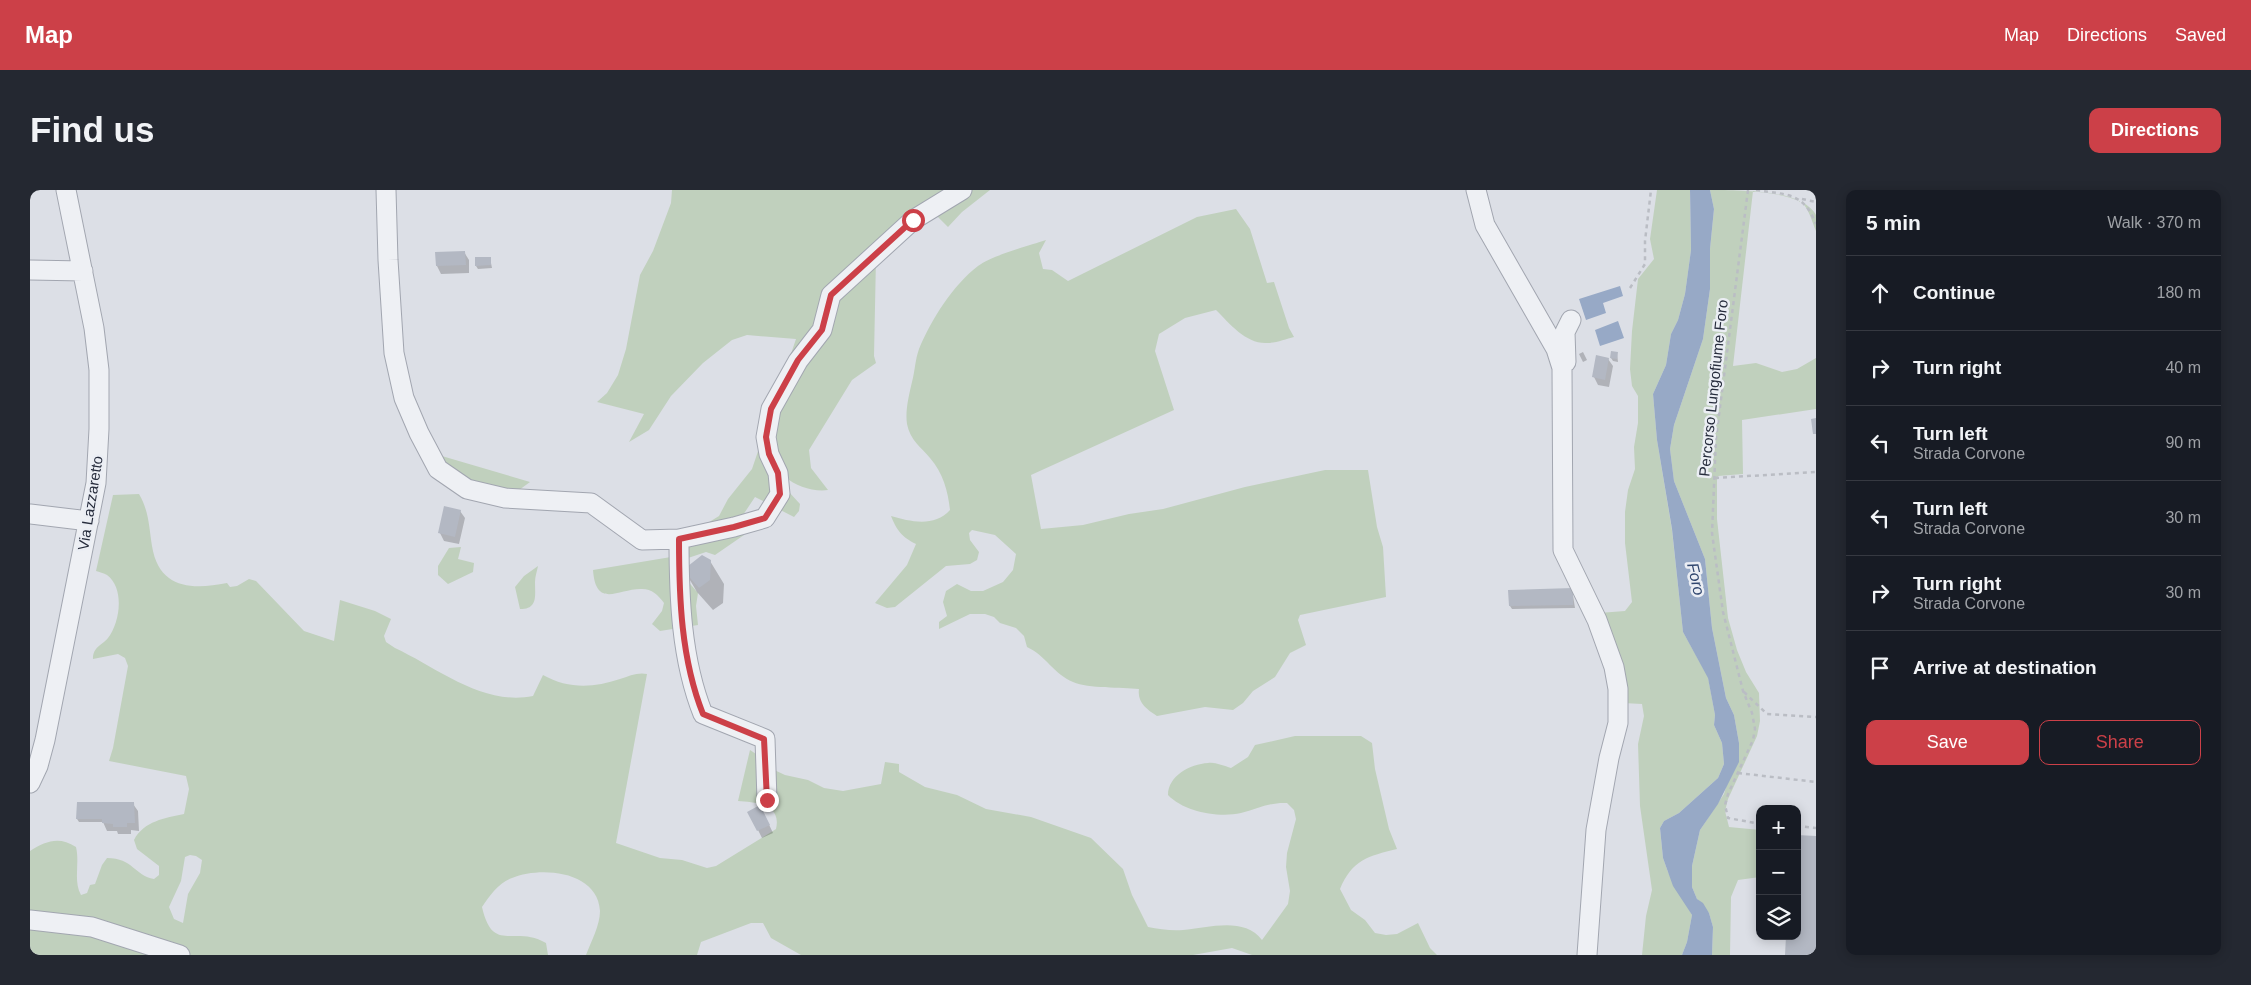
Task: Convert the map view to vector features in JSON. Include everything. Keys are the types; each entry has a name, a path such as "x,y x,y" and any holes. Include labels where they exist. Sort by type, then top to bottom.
{"street":[{"name":"Via Lazzaretto","path":"30,783 38,766 45,740 89,521 96,474 99,429 99,370 94,328 66,190"},
{"path":"386,190 394,353 404,398 419,434 438,469 467,489 495,496 591,503 642,540 679,539 765,518 780,494 778,473 769,454 766,437 771,409 798,360 822,330 831,295 913,220 962,190"},
{"path":"1476,190 1485,225 1556,349 1562,368 1563,550 1597,620 1614,667 1618,689 1618,723 1609,758 1596,830 1587,955"},
{"path":"30,270 83,271"},
{"path":"1562,368 1567,365 1565,332 1570,320"},
{"path":"30,514 89,521"},
{"path":"679,539 682,609 686,649 694,692 703,714 764,739 767,800"},
{"path":"30,920 92,926 180,955"}],"path":[{"path":"1630,288 1645,264 1644,240 1651,190"},
{"name":"Percorso Lungofiume Foro","path":"1748,190 1716,438 1712,533 1723,612 1743,691 1752,713 1754,729 1753,740 1725,805 1728,818 1756,823"},
{"path":"1756,190 1816,202"},
{"path":"1800,199 1810,208 1816,224"},
{"path":"1715,478 1816,472"},
{"path":"1743,691 1767,714 1816,717"},
{"path":"1738,773 1816,782"},
{"path":"1801,826 1816,828"}],"green space":[{"path":"672,190 990,190 962,212 948,227 933,212 876,258 874,356 876,363 852,380 809,450 811,468 828,490 805,488 785,477 789,492 800,504 799,511 794,517 755,497 743,515 744,535 715,555 706,552 685,559 685,578 698,593 696,606 698,625 660,631 652,624 662,611 664,603 657,595 652,591 642,589 610,594 604,593 599,590 595,582 593,570 677,556 659,533 706,524 719,516 728,499 752,469 796,339 747,335 732,340 703,363 671,396 649,430 629,442 644,414 597,402 607,393 618,375 626,349 640,275 653,251 671,203"},
{"path":"1657,190 1690,190 1691,250 1685,294 1678,320 1671,334 1666,365 1653,394 1657,440 1672,530 1683,632 1708,677 1715,715 1714,725 1722,743 1724,764 1718,778 1679,813 1664,821 1660,828 1663,858 1668,872 1692,915 1687,942 1682,955 1642,955 1646,916 1652,890 1640,806 1638,744 1644,716 1642,704 1623,703 1599,613 1625,611 1632,602 1625,543 1625,512 1628,490 1635,469 1634,447 1638,423 1638,396 1632,386 1630,369 1632,331 1638,279 1654,259 1650,239"},
{"path":"1710,190 1753,191 1733,366 1756,363 1782,372 1797,369 1816,358 1816,409 1742,420 1743,474 1718,476 1717,480 1717,519 1728,618 1737,650 1746,672 1759,693 1760,721 1757,736 1728,799 1725,811 1729,827 1756,830 1756,878 1738,880 1731,897 1730,955 1712,955 1713,927 1709,913 1697,899 1692,887 1692,866 1700,830 1724,794 1739,743 1734,715 1726,698 1712,628 1705,559 1674,481 1670,449 1674,425 1703,339 1710,289 1710,249 1714,209"},
{"path":"1801,202 1816,215 1816,231 1808,211"},
{"path":"1236,209 1250,229 1267,283 1274,282 1289,328 1294,337 1270,343 1252,340 1233,327 1216,310 1185,318 1159,334 1155,351 1174,410 1031,475 1041,529 1083,525 1129,514 1163,509 1245,487 1325,470 1368,470 1377,527 1383,547 1386,597 1300,615 1298,620 1306,645 1290,653 1275,677 1253,691 1243,703 1233,710 1205,707 1157,716 1143,705 1139,698 1139,689 1088,686 1067,679 1027,647 1024,636 1016,628 1000,623 994,617 985,614 970,614 939,629 939,622 947,616 943,602 946,591 957,584 971,591 983,591 1003,582 1013,570 1016,554 995,535 972,530 969,533 970,540 979,552 977,560 970,564 946,566 895,607 887,608 875,603 907,565 916,544 901,533 895,526 891,516 922,522 937,519 950,510 942,476 935,464 916,443 908,430 907,414 919,349 936,315 960,283 984,262 1046,240 1039,253 1043,269 1052,270 1068,281 1197,217"},
{"path":"435,454 530,482 515,493 492,491 452,471"},
{"path":"139,494 147,513 156,560 162,571 179,583 190,586 202,586 227,583 230,587 237,586 249,579 256,581 304,631 334,641 340,600 375,611 391,619 384,636 386,642 444,675 478,690 496,696 514,698 533,696 543,675 562,683 581,686 647,674 616,843 660,858 682,860 707,868 716,866 776,829 777,821 771,809 752,802 738,801 750,750 762,758 770,768 785,775 808,780 824,788 843,791 881,784 885,762 899,764 899,772 925,787 957,795 986,809 1031,817 1091,838 1123,869 1132,895 1148,927 1179,930 1225,925 1236,926 1246,928 1262,940 1288,904 1290,891 1286,867 1287,853 1296,819 1294,810 1287,803 1281,803 1241,813 1212,814 1183,806 1168,795 1169,788 1181,772 1194,766 1214,763 1231,768 1248,757 1255,745 1295,736 1361,736 1372,743 1375,769 1389,829 1397,849 1369,857 1356,865 1340,889 1351,910 1365,920 1375,933 1397,934 1418,923 1430,948 1437,955 1252,955 1232,948 1193,955 801,955 771,938 763,923 751,923 701,942 697,955 586,955 599,922 600,911 597,898 589,887 579,880 566,875 538,872 524,874 507,880 495,890 482,907 492,930 506,936 535,938 546,943 548,955 30,955 30,851 53,841 64,842 76,847 77,884 81,895 87,893 90,885 95,884 102,865 107,858 123,861 142,874 154,879 159,875 159,866 137,849 134,840 143,828 149,824 184,814 189,789 186,776 109,761 128,666 125,658 118,654 93,659 93,655 96,649 112,632 118,615 118,597 113,581 107,575 96,571 113,495","holes":["190,855 202,860 200,873 188,894 183,923 174,919 169,907 181,881 185,857"]},
{"path":"461,547 458,559 474,563 473,572 448,584 438,575 438,566 449,548"},
{"path":"538,566 533,604 530,607 520,609 515,587 524,576"}],"water":[{"name":"Foro","path":"1690,190 1710,190 1714,209 1710,249 1710,289 1703,339 1674,425 1670,449 1674,481 1705,559 1712,628 1726,698 1734,715 1739,743 1739,762 1718,804 1700,830 1692,866 1692,887 1697,899 1703,903 1709,913 1713,927 1712,955 1682,955 1687,942 1692,915 1673,886 1663,858 1660,828 1664,821 1679,813 1718,778 1724,764 1722,743 1714,725 1715,715 1708,678 1683,632 1672,529 1657,440 1653,394 1666,365 1671,334 1678,320 1685,294 1691,250"},
{"path":"1620,286 1623,296 1603,303 1606,313 1586,320 1579,299"},
{"path":"1618,321 1624,338 1600,346 1595,330"}],"building":[{"path":"465,251 466,265 436,266 435,252"},
{"path":"475,257 491,257 491,265 475,266"},
{"path":"1611,351 1618,352 1617,359 1610,358"},
{"path":"1596,355 1609,358 1605,380 1592,377"},
{"path":"1816,418 1816,434 1813,434 1811,419"},
{"path":"444,506 461,510 455,537 438,533"},
{"path":"702,555 711,560 710,580 699,588 683,570"},
{"path":"1573,588 1573,605 1509,606 1508,590"},
{"path":"77,802 134,802 135,823 127,823 127,827 113,827 113,824 102,823 102,819 76,819"},
{"path":"760,805 770,825 757,831 747,812"},
{"path":"1801,835 1816,836 1816,955 1785,955 1786,940 1801,940"}],"route":[{"path":"767,800 764,739 703,714 694,692 686,649 682,609 679,575 679,539 765,518 780,494 778,473 769,454 766,437 771,409 798,360 822,330 831,295 913,220"}]}
